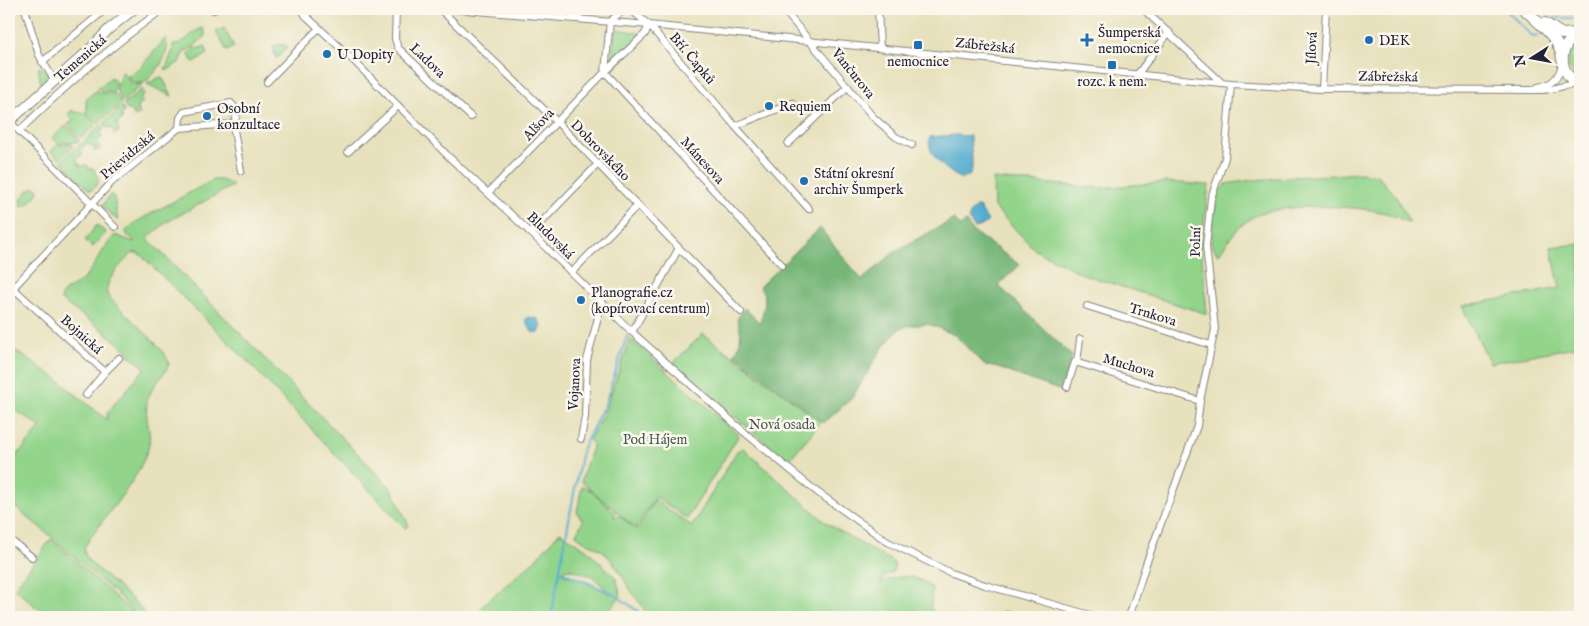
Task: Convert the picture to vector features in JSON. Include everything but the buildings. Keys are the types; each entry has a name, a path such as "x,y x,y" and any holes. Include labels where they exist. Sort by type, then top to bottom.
{"main road":[{"path":"1526,9 1559,33 1565,35 1580,33"},
{"path":"1526,9 1554,39 1562,59"},
{"name":"Zábřežská","path":"1580,33 1572,37 1566,44 1562,59 1568,76 1580,85"}],"street":[{"path":"26,9 42,62 54,80"},
{"path":"42,62 106,9"},
{"name":"Temenická","path":"9,122 89,50 109,29 134,9"},
{"name":"Temenická","path":"19,131 40,110 133,30 159,12 160,9"},
{"name":"Bludovská","path":"302,9 305,15 632,332 686,382 817,492 888,542 951,573 1097,617"},
{"name":"Ladova","path":"396,9 395,40 398,48 470,117"},
{"name":"Dobrovského","path":"440,9 557,122 741,312"},
{"name":"Zábřežská","path":"452,9 541,12 610,22 1230,84 1322,89 1518,90 1552,90 1570,84 1580,85"},
{"path":"605,72 610,22 625,9"},
{"name":"Bří. Čapků","path":"630,9 648,25 734,126 810,209"},
{"name":"Vančurova","path":"783,9 873,117 896,137 912,145"},
{"path":"878,9 880,48"},
{"path":"1143,9 1221,82"},
{"name":"Jílová","path":"1322,89 1326,9"},
{"name":"Alšova","path":"488,193 644,34 648,25"},
{"path":"267,82 319,28"},
{"path":"1137,75 1168,32"},
{"name":"Zábřežská","path":"1518,90 1548,84 1558,74 1562,59"},
{"name":"Mánesova","path":"605,72 782,265"},
{"name":"Polní","path":"1129,617 1146,564 1194,437 1215,330 1206,246 1211,198 1225,158 1230,84"},
{"path":"788,144 848,86"},
{"name":"Prievidzská","path":"42,314 10,288 121,174 180,128 180,118 184,112 231,103 237,111 236,120 232,124 240,171"},
{"path":"734,126 793,103"},
{"path":"348,152 398,106"},
{"path":"9,122 115,227"},
{"path":"180,128 186,126 232,124"},
{"path":"531,233 598,164"},
{"path":"571,273 638,205"},
{"path":"632,332 679,248"},
{"name":"Vojanova","path":"580,439 585,417 587,360 602,302"},
{"name":"Trnkova","path":"1087,306 1211,345"},
{"name":"Bojnická","path":"42,314 105,372"},
{"path":"1067,387 1075,362 1077,362 1080,339"},
{"name":"Bojnická","path":"86,395 119,358"},
{"name":"Muchova","path":"1077,362 1200,401"},
{"path":"9,539 32,557"}],"green space":[{"path":"203,28 205,37 194,46 196,49 205,46 208,54 195,62 192,61 188,53 193,50 192,47 183,53 181,61 168,70 165,69 172,53 173,45 178,44"},
{"path":"224,28 234,47 227,51 216,32"},
{"path":"616,29 640,33 639,37 617,59 611,59"},
{"path":"166,38 167,51 165,57 154,74 144,83 135,83 130,80 128,76 137,71"},
{"path":"1580,38 1580,80 1570,70 1568,59 1571,48"},
{"path":"283,44 287,47 276,59 273,46"},
{"path":"38,68 42,68 47,72 46,79 41,84"},
{"path":"122,72 130,83 142,85 123,101 117,90 117,84"},
{"path":"111,77 116,83 114,91 101,91 98,88"},
{"path":"160,77 163,79 172,96 147,84"},
{"path":"142,89 144,93 140,100 143,102 137,106 140,115 134,117 133,112 126,109 124,104"},
{"path":"97,90 100,93 114,93 122,103 98,124 87,112 86,99"},
{"path":"122,106 124,111 121,117 123,119 117,123 119,132 114,134 113,129 106,127 104,123"},
{"path":"72,110 86,113 96,125 81,138 68,124 73,121 68,114"},
{"path":"101,125 104,128 100,134 103,137 97,141 100,149 94,151 94,146 86,144 85,140"},
{"path":"66,126 79,139 78,142 58,143 52,138"},
{"path":"83,142 85,145 80,151 83,154 76,158 80,166 87,165 89,169 94,169 99,182 92,190 88,189 61,161"},
{"path":"72,144 73,147 59,159 51,151 57,145"},
{"path":"1359,173 1377,175 1395,195 1410,223 1385,213 1352,208 1297,207 1280,209 1265,212 1248,220 1234,233 1220,253 1217,254 1211,242 1214,213 1219,192 1226,184 1276,178"},
{"path":"993,179 1100,188 1166,182 1209,185 1201,245 1207,314 1085,275 1035,250 994,207"},
{"path":"213,180 221,180 232,184 232,186 167,222 147,238 392,489 409,526 405,528 252,366 141,255 133,253 111,277 108,283 107,294 152,339 169,364 148,397 149,443 144,459 124,493 84,548 88,560 137,604 147,617 138,617 122,599 9,502 9,465 41,427 9,406 9,346 57,379 107,420 107,413 145,368 100,328 61,300 61,296 66,290 85,277 115,235 134,242 127,235 126,231 136,222"},
{"path":"34,187 38,188 36,196 29,203 21,206 24,194"},
{"path":"111,194 114,197 118,221 102,206"},
{"path":"954,219 960,226 966,222 972,231 1020,265 998,285 1072,356 1061,391 998,368 984,365 956,336 934,326 927,324 907,326 899,329 883,347 852,398 824,423 734,355 739,346 740,337 737,319 745,308 760,323 765,299 759,287 820,228 862,280 897,250"},
{"path":"97,225 106,233 93,247 85,240"},
{"path":"1580,244 1580,346 1490,363 1462,306 1560,288 1551,247"},
{"name":"Nová osada","path":"703,334 821,422 788,461 672,364"},
{"name":"Pod Hájem","path":"630,339 739,435 687,519 656,497 635,528 637,529 655,500 692,526 737,451 743,448 825,522 892,561 895,565 893,572 885,576 880,584 893,578 906,577 920,580 932,588 931,608 938,617 649,617 605,553 582,540 576,534 583,521 577,512 582,486 595,494 615,513 614,517 619,516 634,527 581,481 593,444 589,440 604,413"},
{"path":"560,532 586,549 616,578 621,596 602,617 508,617 504,614 497,615 499,617 490,617 481,607 535,560","holes":["569,569 592,576 611,594 587,582 563,574 564,570"]},
{"path":"51,539 137,617 47,617 15,588"},
{"path":"1003,611 1028,617 995,617"}],"water":[{"path":"970,136 972,169 970,175 961,179 939,162 929,144 930,137"},
{"path":"976,207 979,207 988,221 982,226 975,228 969,217"},
{"path":"529,317 538,319 542,326 539,333 532,332 525,320"}],"waterway":[{"path":"1505,9 1533,37 1538,36"},
{"path":"1551,22 1556,18 1580,18"},
{"path":"551,617 582,450 605,404 630,332"},
{"path":"560,571 614,594 646,617"}],"place":[{"name":"Šumperská nemocnice","path":"1087,40"},
{"name":"DEK","path":"1369,40"},
{"name":"nemocnice","path":"918,45"},
{"name":"U Dopity","path":"327,54"},
{"name":"rozc. k nem.","path":"1112,65"},
{"name":"Requiem","path":"769,106"},
{"name":"Osobní konzultace","path":"207,116"},
{"name":"Státní okresní archiv Šumperk","path":"804,181"},
{"name":"Planografie.cz (kopírovací centrum)","path":"581,300"}]}
